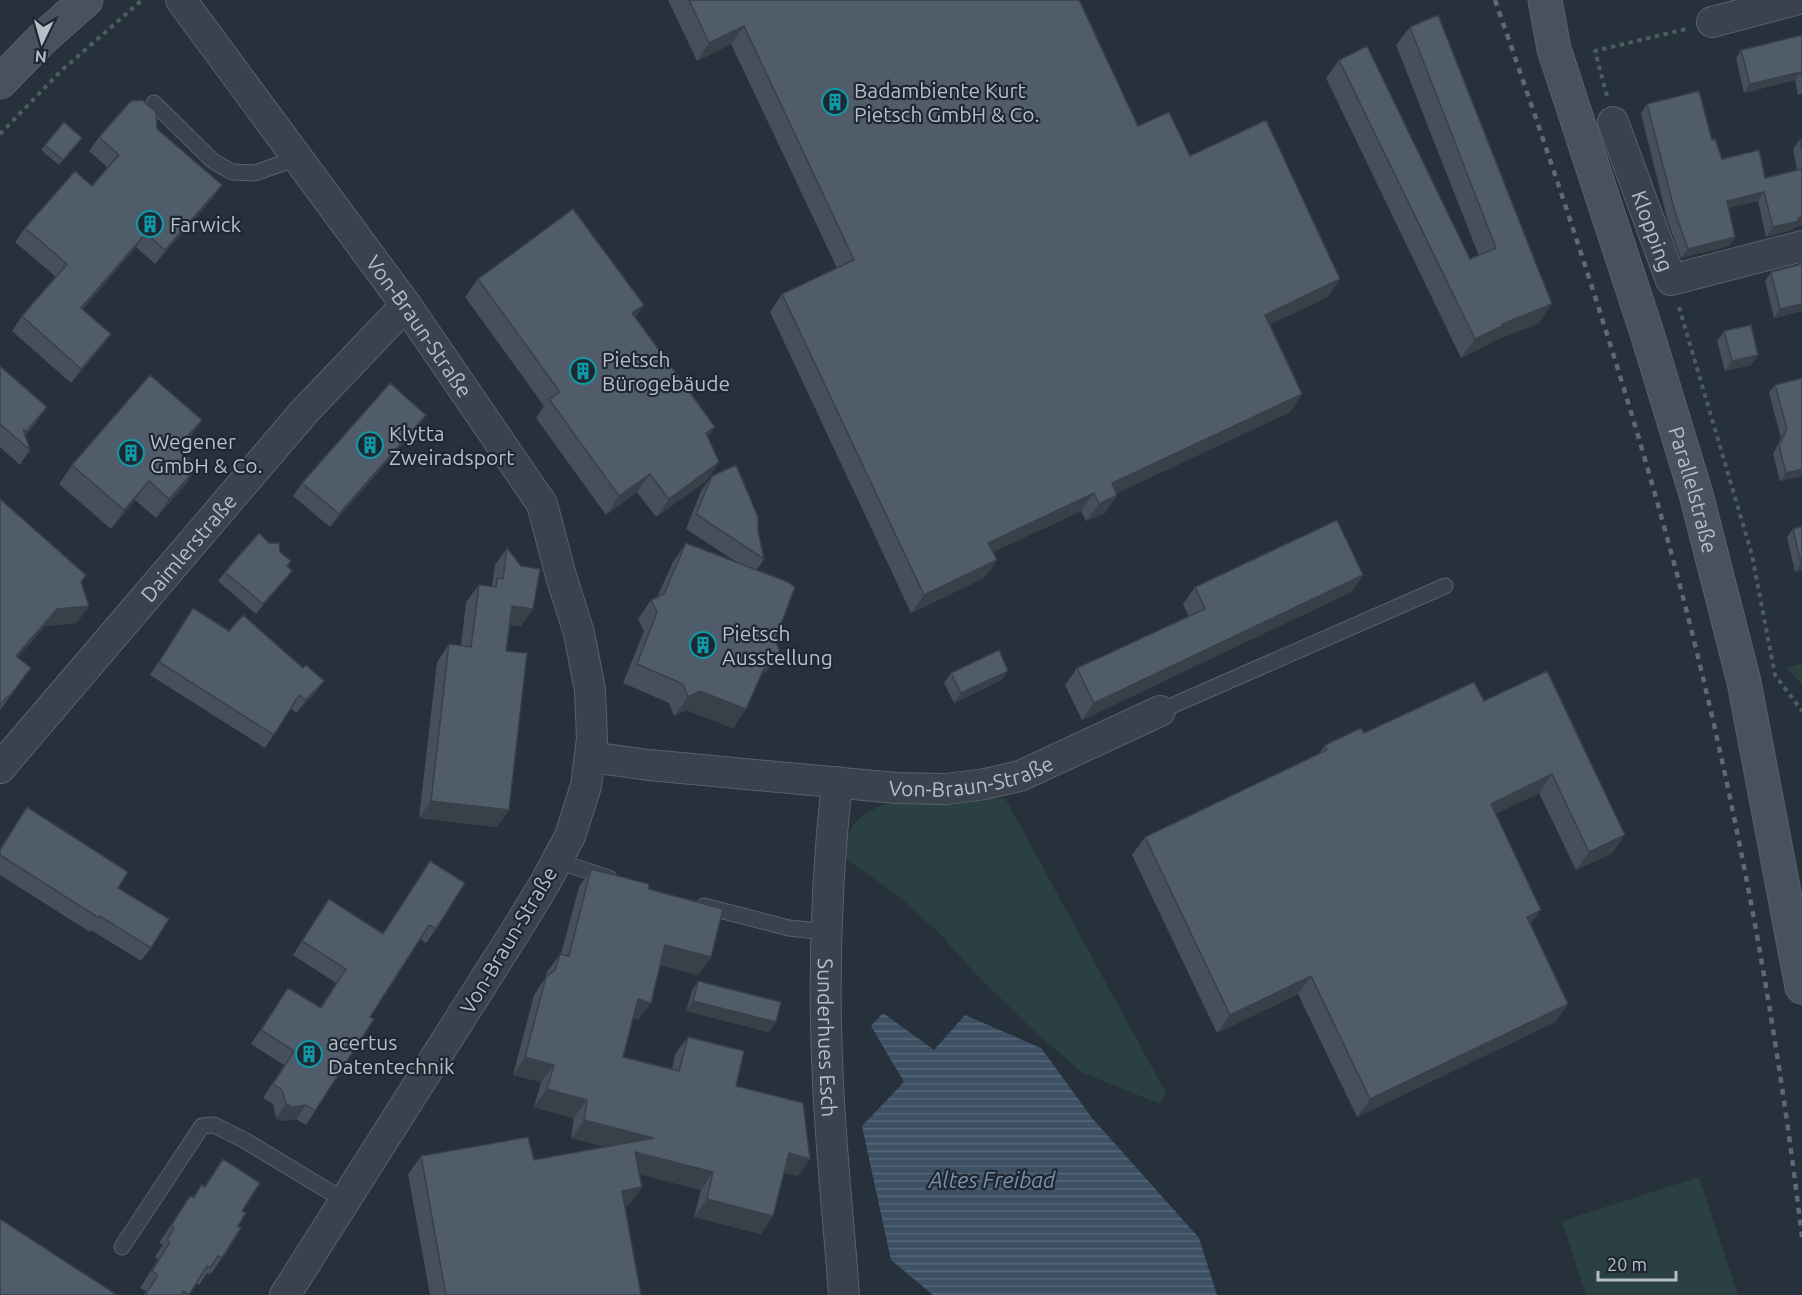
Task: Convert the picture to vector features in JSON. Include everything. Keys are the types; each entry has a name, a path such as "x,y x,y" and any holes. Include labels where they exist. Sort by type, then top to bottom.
{"main road":[{"path":"0,82 42,39 86,0"},
{"name":"Parallelstraße","path":"1545,0 1554,49 1647,333 1696,495 1744,682 1802,987"}],"street":[{"name":"Von-Braun-Straße","path":"181,0 406,305 542,504 582,645 590,690 592,739 590,757 586,786 570,836 517,929 285,1295"},
{"path":"1712,22 1795,0"},
{"name":"Klopping","path":"1613,122 1671,280 1802,246"},
{"name":"Daimlerstraße","path":"0,768 304,412 406,305"},
{"name":"Von-Braun-Straße","path":"590,757 649,765 896,788 946,789 986,784 1020,776 1160,711"},
{"name":"Sunderhues Esch","path":"837,782 829,849 828,1082 844,1295"}],"lane":[{"path":"154,103 213,161 232,172 255,172 297,158"},
{"path":"1160,711 1445,586"},
{"path":"557,861 620,881"},
{"path":"686,901 789,928 827,932"},
{"path":"122,1247 202,1126 214,1125 244,1140 345,1201"}],"path":[{"path":"0,134 60,72 142,0"},
{"path":"1613,122 1595,51 1712,22"},
{"path":"1671,280 1752,555 1775,675 1802,711"}],"green space":[{"path":"1802,664 1802,685 1787,668"},
{"path":"1005,798 1166,1093 1160,1104 1083,1073 1035,1032 975,973 939,933 897,895 849,861 841,850 857,821 868,812 885,804"},
{"path":"1699,1177 1738,1295 1586,1295 1562,1221"}],"water":[{"name":"Altes Freibad","path":"883,1013 934,1050 965,1015 1041,1048 1092,1118 1199,1238 1217,1295 933,1295 891,1260 862,1126 904,1082 871,1026"}],"building":[{"path":"689,0 1079,0 1138,126 1169,112 1190,156 1266,120 1340,279 1265,315 1302,394 1112,483 1117,495 1099,504 1094,493 988,543 997,560 924,595 782,294 854,260 744,26 709,43"},
{"path":"1438,15 1552,304 1502,324 1475,339 1339,60 1367,46 1470,259 1496,248 1410,27"},
{"path":"1802,35 1802,78 1801,72 1750,84 1741,50"},
{"path":"1699,91 1712,140 1715,139 1722,159 1759,150 1765,178 1802,169 1802,217 1798,218 1799,221 1773,227 1764,192 1727,201 1735,237 1688,249 1675,212 1647,104"},
{"path":"142,100 156,112 157,129 222,185 165,250 146,233 81,308 111,334 81,369 22,316 67,264 25,228 75,171 92,186 119,155 99,137 131,101"},
{"path":"64,122 82,138 63,160 45,145"},
{"name":"Pietsch Bürogebäude","path":"573,209 644,305 632,313 715,427 706,433 719,462 669,499 650,474 619,496 549,399 560,392 478,279"},
{"path":"1802,264 1802,304 1780,309 1771,272"},
{"path":"1751,325 1758,355 1732,361 1724,331"},
{"path":"0,366 47,407 26,432 23,429 30,450 0,424"},
{"name":"Wegener GmbH & Co.","path":"150,375 202,420 177,448 198,466 169,499 149,481 124,510 72,465"},
{"path":"1802,378 1802,469 1786,473 1779,446 1787,429 1775,385"},
{"name":"Klytta Zweiradsport","path":"390,383 426,415 339,514 302,483"},
{"path":"736,465 758,517 758,531 764,559 696,514 712,476"},
{"path":"0,499 86,575 81,582 89,606 57,609 16,656 31,668 0,705"},
{"path":"1337,520 1363,575 1094,703 1077,668 1205,609 1195,587"},
{"path":"1802,526 1802,563 1801,563 1793,529"},
{"path":"259,533 269,543 279,543 280,552 291,561 287,566 292,571 263,604 225,572"},
{"name":"Pietsch Ausstellung","path":"686,543 788,582 795,587 775,640 780,652 769,657 746,709 700,691 688,697 683,684 637,664 657,612 651,600 664,594"},
{"path":"507,548 521,566 540,569 533,609 512,606 506,651 527,653 509,810 431,801 449,644 471,647 479,585 496,587 497,578 503,579"},
{"path":"193,608 229,631 243,615 303,668 306,665 324,681 306,700 299,695 274,735 159,662"},
{"path":"999,650 1008,671 961,693 951,673"},
{"path":"1547,671 1625,835 1589,852 1552,774 1491,804 1541,910 1527,917 1568,1004 1370,1099 1311,976 1230,1015 1145,837 1327,750 1325,745 1361,728 1364,733 1474,682 1484,701"},
{"path":"27,807 128,872 118,888 169,919 151,948 0,855 0,850"},
{"path":"430,861 465,883 436,929 429,925 370,1017 374,1019 315,1111 306,1105 293,1107 286,1104 282,1090 273,1084 294,1051 261,1030 288,988 321,1008 346,969 302,941 329,899 383,934"},
{"path":"591,869 649,884 648,889 723,909 711,957 665,945 651,1003 638,999 623,1057 679,1071 688,1037 744,1051 736,1086 803,1103 810,1159 789,1153 773,1216 707,1199 713,1172 635,1152 642,1187 622,1191 641,1295 446,1295 421,1156 528,1137 534,1160 654,1138 584,1120 587,1100 547,1089 554,1065 525,1057 546,977 555,970 560,954 569,956"},
{"path":"698,981 781,1002 776,1022 693,1001"},
{"path":"223,1159 260,1183 242,1211 246,1213 238,1226 241,1228 222,1258 218,1256 210,1268 207,1266 189,1295 184,1291 181,1295 145,1295 158,1275 152,1271 170,1242 167,1240 174,1228 171,1226 190,1196 194,1198 201,1185 205,1187"},
{"path":"0,1219 117,1295 0,1295"}],"railway":[{"path":"1495,0 1567,210 1634,421 1695,646 1750,898 1779,1067 1802,1237"}],"place":[{"name":"Badambiente Kurt Pietsch GmbH & Co.","path":"835,102"},
{"name":"Farwick","path":"150,224"},
{"name":"Pietsch Bürogebäude","path":"583,371"},
{"name":"Klytta Zweiradsport","path":"370,445"},
{"name":"Wegener GmbH & Co.","path":"131,453"},
{"name":"Pietsch Ausstellung","path":"703,645"},
{"name":"acertus Datentechnik","path":"309,1054"}]}
